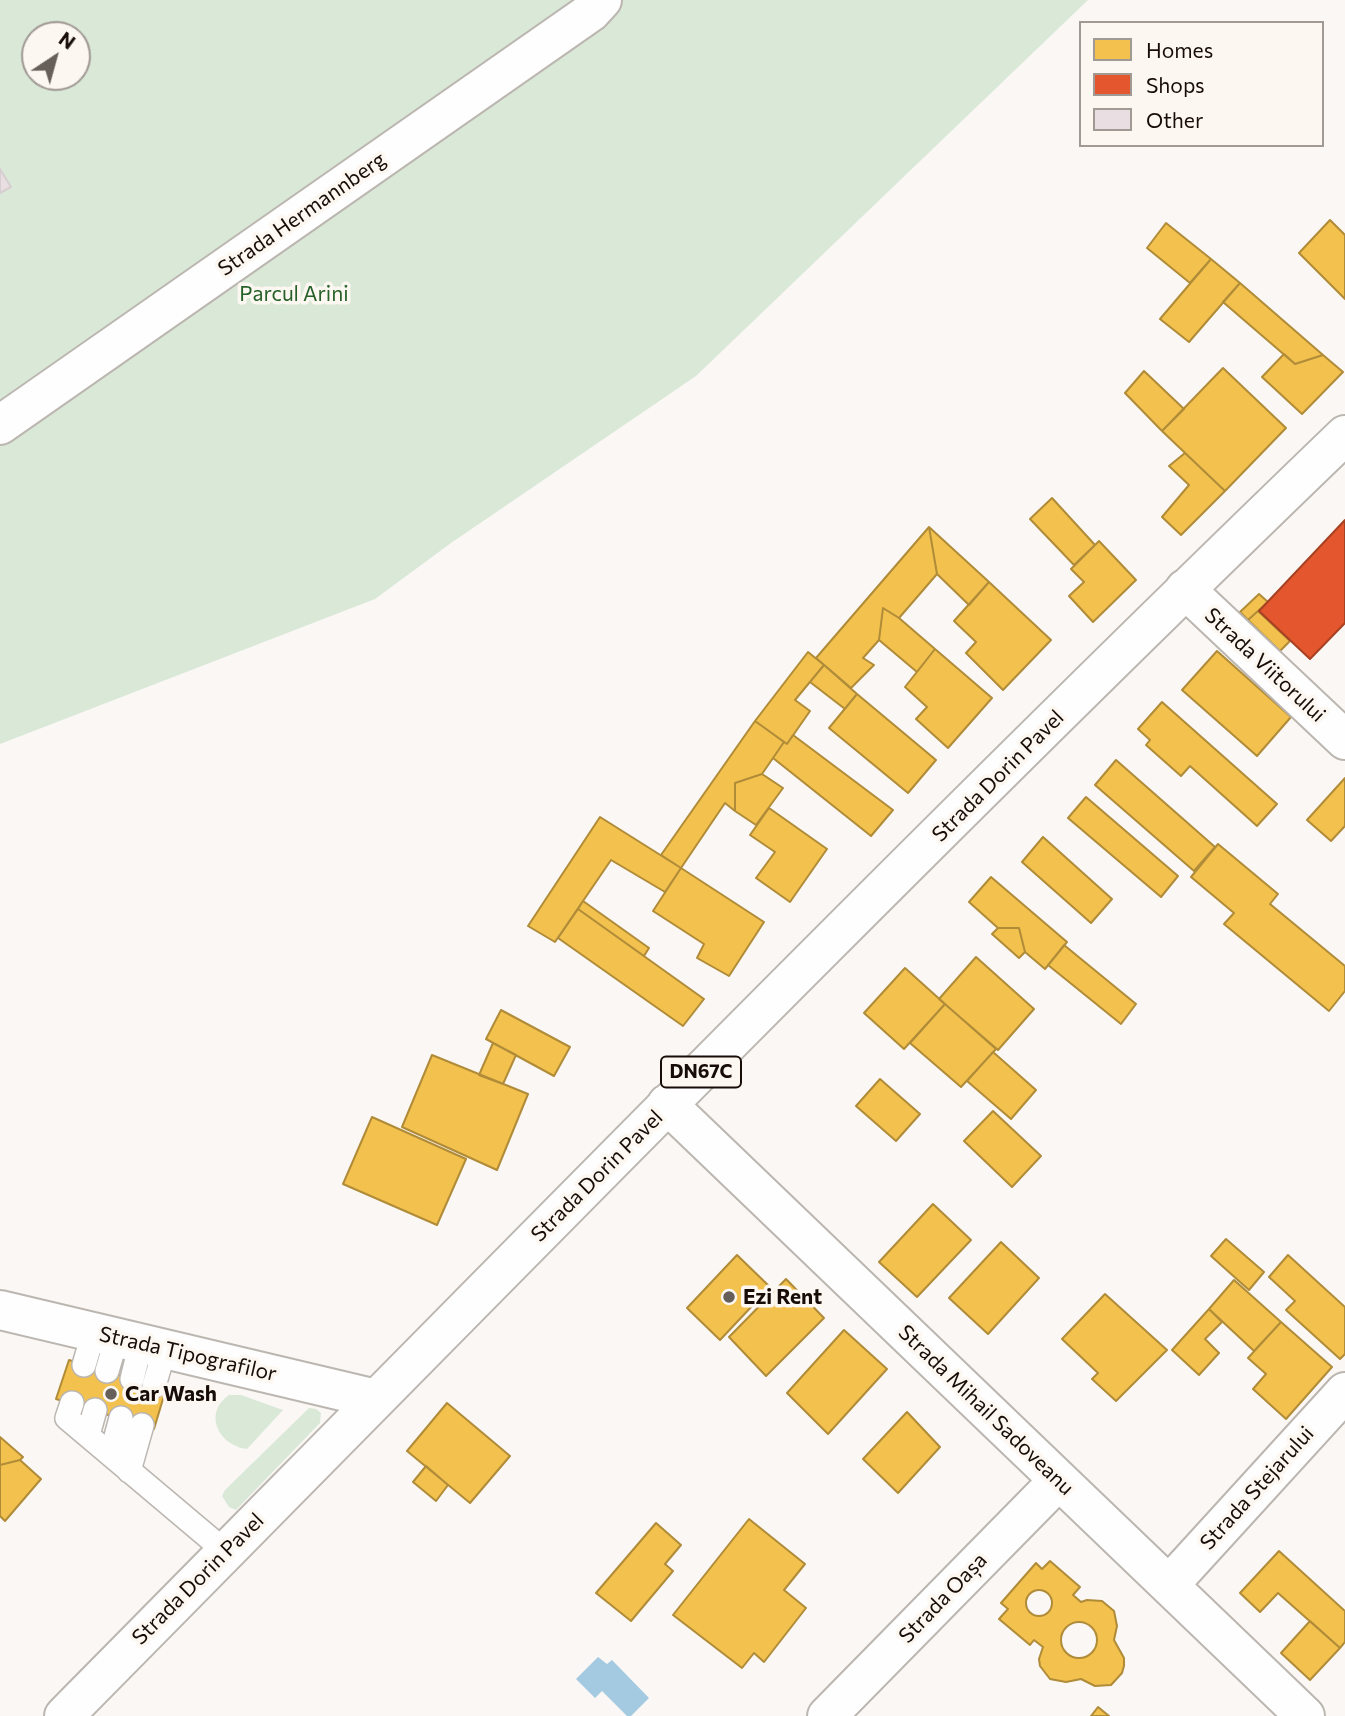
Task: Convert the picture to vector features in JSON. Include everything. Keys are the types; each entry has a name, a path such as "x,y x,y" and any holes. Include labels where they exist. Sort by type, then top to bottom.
{"street":[{"name":"Strada Hermannberg","path":"0,425 590,12 602,0"},
{"name":"Strada Dorin Pavel","path":"64,1716 667,1104 1185,589 1345,435"},
{"name":"Strada Viitorului","path":"1185,589 1345,740"},
{"name":"Strada Mihail Sadoveanu","path":"667,1104 1305,1716"},
{"name":"Strada Tipografilor","path":"0,1310 120,1354 376,1399"},
{"name":"Strada Stejarului","path":"1168,1585 1345,1392"},
{"name":"Strada Oașa","path":"827,1716 1059,1480"}],"lane":[{"path":"120,1354 154,1386"},
{"path":"72,1404 67,1418 226,1552"},
{"path":"88,1435 95,1410"},
{"path":"111,1455 132,1422 129,1471"}],"green space":[{"name":"Parcul Arini","path":"0,0 1088,0 696,376 451,543 375,599 0,744"},
{"path":"229,1395 241,1395 283,1410 247,1449 228,1441 217,1427 217,1410"},
{"path":"309,1408 321,1413 320,1423 236,1510 229,1507 222,1496 225,1490"}],"water":[{"path":"598,1657 607,1664 612,1660 649,1698 631,1716 627,1716 602,1691 595,1698 576,1679"}],"building: Homes":[{"path":"1330,220 1345,235 1345,299 1299,253"},
{"path":"1166,223 1211,259 1190,283 1147,248"},
{"path":"1211,259 1240,283 1189,342 1160,319"},
{"path":"1240,283 1323,355 1295,364 1223,302"},
{"path":"1284,354 1295,364 1323,355 1343,372 1302,414 1262,377"},
{"path":"1223,368 1286,428 1225,491 1162,431"},
{"path":"1144,371 1184,409 1162,431 1125,393"},
{"path":"1185,453 1225,491 1181,535 1162,517 1189,485 1169,466"},
{"path":"1052,498 1095,545 1074,565 1030,519"},
{"path":"929,527 937,574 899,618 883,608 879,640 863,658 874,665 851,688 816,658"},
{"path":"929,527 989,582 969,605 937,574"},
{"path":"1099,541 1136,580 1093,622 1069,596 1084,582 1071,569"},
{"path":"989,582 1051,640 1003,690 966,653 976,642 954,621"},
{"path":"1259,594 1268,602 1248,620 1240,612"},
{"path":"883,608 935,649 917,672 879,640"},
{"path":"1258,611 1290,641 1280,651 1248,620"},
{"path":"935,649 992,698 948,748 916,719 927,707 905,687"},
{"path":"1217,651 1291,717 1257,756 1182,690"},
{"path":"808,652 824,665 795,700 810,711 787,744 755,721"},
{"path":"824,665 857,694 845,709 810,682"},
{"path":"857,694 936,760 908,793 829,728"},
{"path":"1162,702 1277,804 1257,826 1190,766 1181,776 1146,745 1150,740 1138,729"},
{"path":"755,721 784,742 762,774 735,783 735,811 725,803 681,868 661,855"},
{"path":"793,735 893,810 871,836 773,758 784,742 787,744"},
{"path":"1116,760 1215,847 1194,871 1095,785"},
{"path":"762,774 783,788 756,825 735,811 735,783"},
{"path":"1345,778 1345,826 1331,841 1307,820"},
{"path":"1086,797 1178,876 1161,897 1068,818"},
{"path":"769,808 827,849 790,902 756,878 775,852 750,835"},
{"path":"600,817 681,868 665,892 611,860 555,942 528,926"},
{"path":"1043,837 1112,899 1091,923 1022,862"},
{"path":"1218,844 1278,894 1270,904 1345,966 1345,991 1329,1011 1224,924 1234,913 1191,877"},
{"path":"681,868 764,922 729,976 697,958 704,944 653,911"},
{"path":"991,877 1067,942 1045,969 1025,952 1019,928 998,928 969,902"},
{"path":"583,901 649,948 644,956 578,909"},
{"path":"578,909 704,999 683,1026 558,938"},
{"path":"998,928 1019,928 1025,952 1019,958 992,934"},
{"path":"1064,945 1136,1004 1121,1024 1048,965"},
{"path":"976,957 1034,1009 998,1050 939,999"},
{"path":"905,968 945,1004 904,1049 864,1013"},
{"path":"945,1004 996,1049 961,1087 910,1043"},
{"path":"501,1010 570,1047 554,1076 486,1039"},
{"path":"493,1043 516,1055 503,1084 479,1075"},
{"path":"993,1052 1036,1090 1011,1119 967,1081"},
{"path":"432,1055 528,1094 497,1170 402,1127"},
{"path":"880,1079 920,1114 896,1141 856,1106"},
{"path":"993,1111 1041,1156 1012,1187 964,1141"},
{"path":"372,1117 466,1159 437,1225 343,1184"},
{"path":"933,1204 971,1240 917,1297 879,1262"},
{"path":"1226,1239 1264,1272 1249,1290 1211,1256"},
{"path":"1001,1242 1039,1278 988,1334 949,1298"},
{"name":"Ezi Rent","path":"737,1255 770,1287 720,1340 687,1308"},
{"path":"1288,1255 1345,1307 1345,1354 1340,1359 1286,1310 1295,1301 1269,1277"},
{"path":"786,1279 824,1318 766,1376 729,1337"},
{"path":"1234,1280 1281,1322 1254,1351 1209,1309"},
{"path":"1105,1294 1167,1350 1116,1401 1092,1379 1098,1373 1062,1339"},
{"path":"1209,1309 1222,1322 1205,1339 1219,1353 1199,1375 1172,1350"},
{"path":"1281,1322 1332,1367 1286,1419 1253,1389 1266,1374 1248,1358"},
{"path":"844,1330 887,1369 828,1434 787,1393"},
{"name":"Car Wash","path":"69,1360 166,1389 154,1429 56,1399"},
{"path":"447,1403 510,1456 470,1503 407,1451"},
{"path":"907,1412 940,1447 898,1493 863,1459"},
{"path":"0,1437 23,1457 20,1460 0,1465"},
{"path":"20,1460 41,1479 5,1521 0,1516 0,1465"},
{"path":"426,1466 448,1485 436,1501 413,1482"},
{"path":"749,1519 805,1564 784,1590 806,1608 764,1662 754,1653 742,1668 673,1615"},
{"path":"656,1523 681,1545 665,1564 673,1571 631,1621 596,1593"},
{"path":"1279,1551 1345,1611 1345,1642 1340,1648 1278,1593 1260,1612 1240,1593"},
{"path":"1050,1561 1080,1587 1073,1595 1081,1602 1102,1601 1114,1611 1117,1626 1114,1640 1124,1658 1124,1666 1122,1673 1111,1685 1095,1686 1081,1679 1066,1682 1050,1679 1040,1666 1043,1647 1034,1640 1030,1645 999,1619 1008,1609 1001,1603 1036,1563 1042,1569"},
{"path":"1039,1590 1048,1594 1052,1603 1048,1612 1039,1616 1030,1612 1026,1603 1030,1594"},
{"path":"1310,1621 1340,1648 1310,1680 1281,1653"},
{"path":"1079,1622 1091,1628 1097,1640 1091,1652 1079,1658 1067,1652 1061,1640 1067,1628"},
{"path":"1098,1707 1109,1716 1091,1716"}],"building: Shops":[{"path":"1345,520 1345,623 1310,659 1259,611"}],"building: Other":[{"path":"0,169 11,187 0,193"}],"place":[{"name":"Ezi Rent","path":"729,1297"},
{"name":"Car Wash","path":"111,1394"}]}
